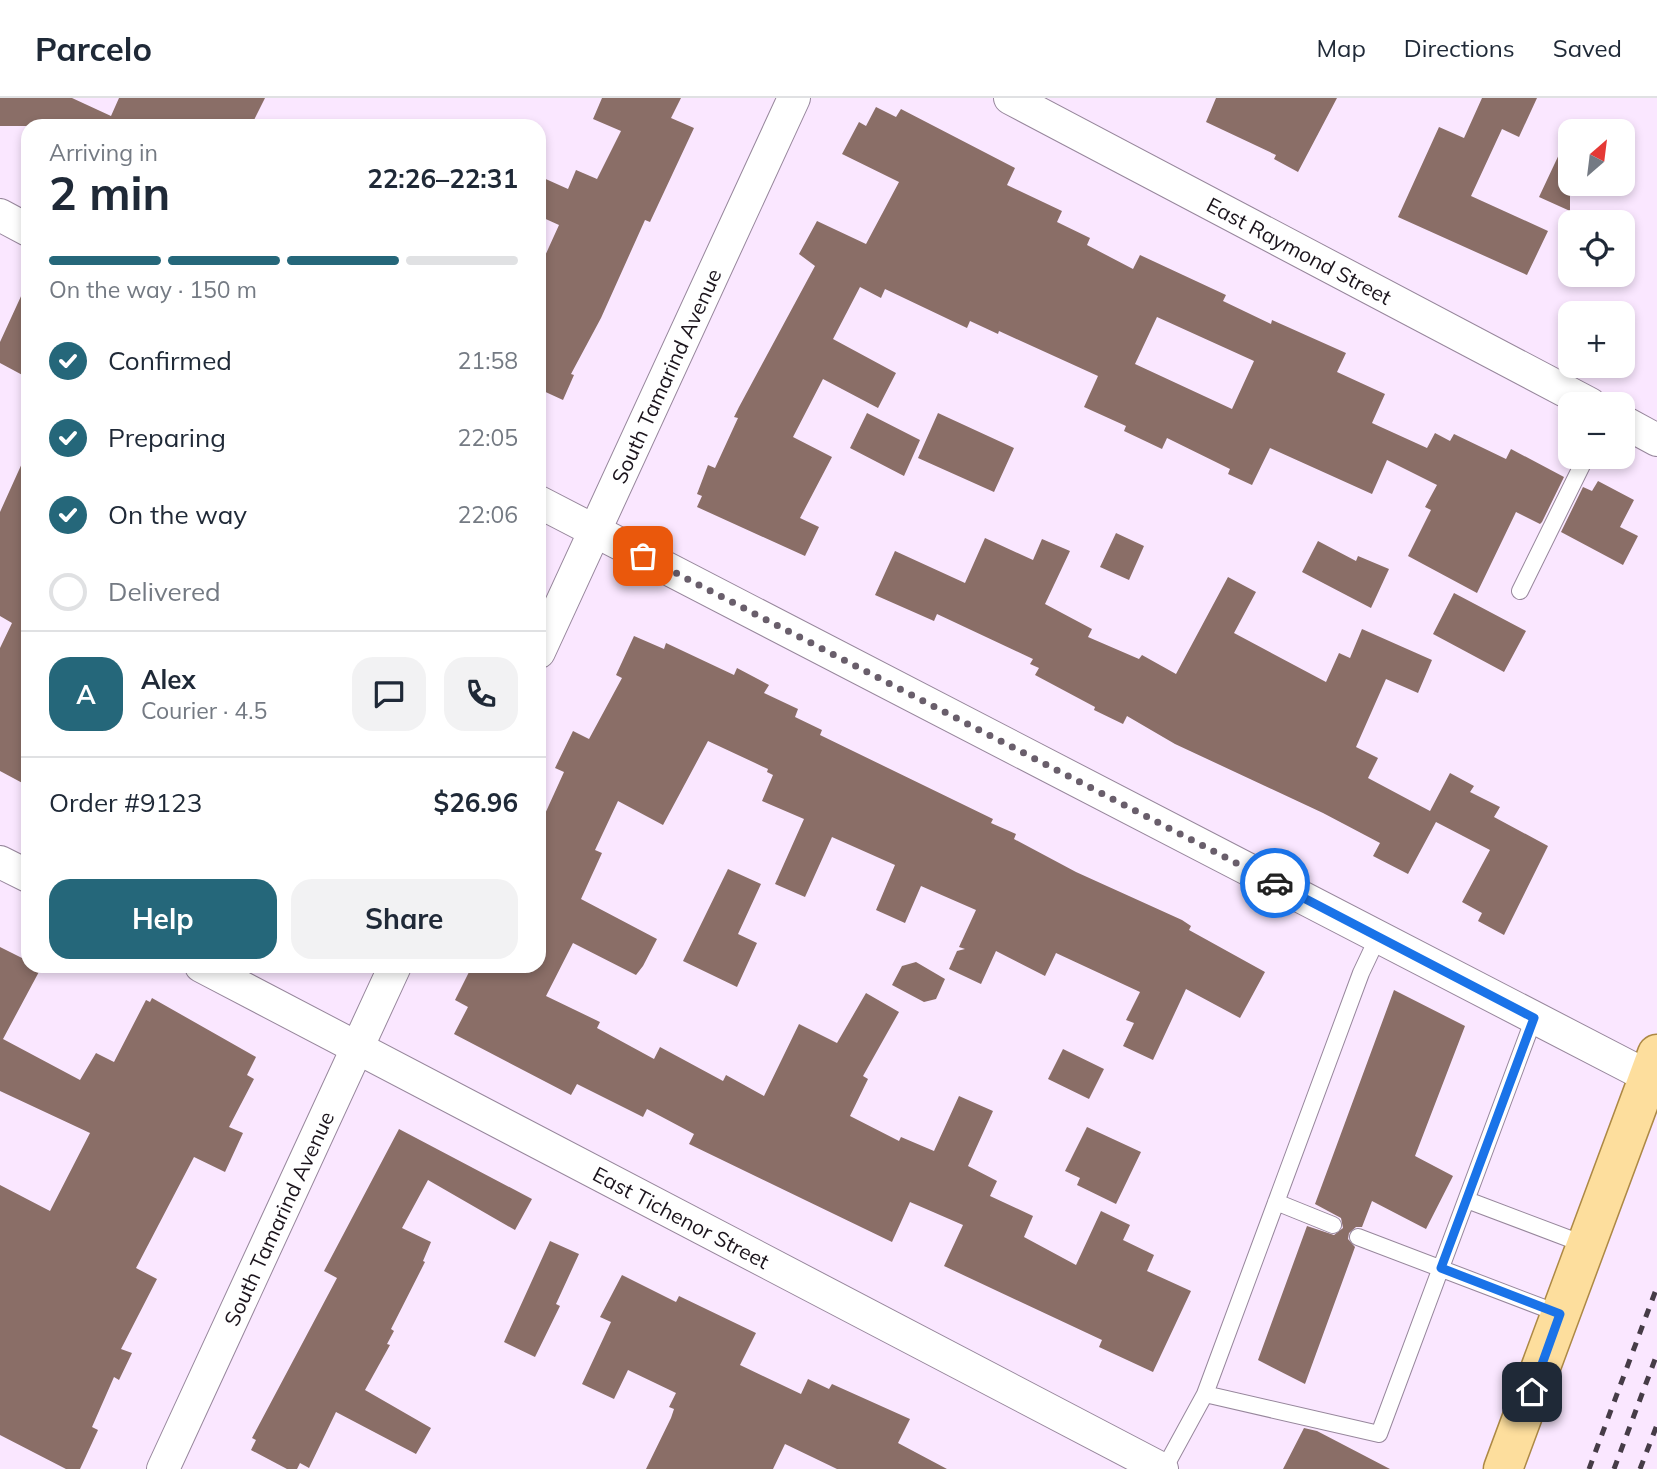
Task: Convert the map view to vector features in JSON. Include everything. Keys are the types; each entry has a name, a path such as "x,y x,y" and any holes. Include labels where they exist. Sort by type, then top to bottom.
{"main road":[{"path":"1503,1469 1653,1065"}],"street":[{"name":"South Tamarind Avenue","path":"546,637 793,98"},
{"name":"East Raymond Street","path":"1010,98 1567,392"},
{"path":"0,215 21,226"},
{"path":"1635,428 1657,440"},
{"path":"546,506 1534,1018 1653,1065"},
{"path":"0,862 21,872"},
{"name":"East Tichenor Street","path":"215,973 1163,1469"},
{"name":"South Tamarind Avenue","path":"163,1469 392,973"}],"lane":[{"path":"1520,591 1580,469"},
{"path":"1163,1469 1205,1394 1361,974 1378,937"},
{"path":"1205,1394 1379,1434 1534,1018"},
{"path":"1467,1200 1586,1245"},
{"path":"1276,1202 1333,1225"},
{"path":"1359,1237 1560,1314"}],"building":[{"path":"0,98 72,98 111,116 119,98 265,98 254,119 21,119 21,126 0,126"},
{"path":"602,98 681,98 671,118 694,128 650,222 645,220 601,318 571,374 574,375 563,400 546,392 546,254 559,225 546,219 546,179 568,189 576,170 597,179 621,131 593,119"},
{"path":"1216,98 1337,98 1298,172 1274,159 1276,155 1206,122"},
{"path":"1482,98 1537,98 1519,137 1502,129 1471,196 1548,231 1527,275 1398,217 1439,127 1464,138"},
{"path":"876,107 896,117 901,109 1015,168 1007,185 1062,211 1057,222 1090,238 1087,245 1133,269 1140,255 1226,295 1223,301 1271,324 1272,320 1346,353 1337,372 1385,394 1372,423 1427,448 1435,433 1450,441 1454,434 1506,459 1511,449 1564,477 1542,522 1540,524 1516,512 1477,593 1408,556 1431,510 1425,507 1437,485 1387,460 1372,494 1270,448 1252,485 1228,474 1230,469 1167,438 1162,449 1124,431 1126,426 1084,407 1098,376 999,331 998,334 970,321 967,328 885,289 881,298 860,287 833,339 896,373 878,408 823,379 793,437 832,457 800,518 819,527 805,556 697,507 702,496 697,494 708,465 715,468 738,418 734,417 815,266 799,254 817,221 866,244 899,182 842,154 859,122 866,126","holes":["1157,317 1254,361 1232,409 1135,364"]},
{"path":"1558,157 1558,196 1570,196 1570,210 1539,197"},
{"path":"21,296 21,374 0,363 0,342"},
{"path":"867,413 920,440 904,476 850,448"},
{"path":"938,413 1014,448 994,492 918,458"},
{"path":"21,466 21,782 0,771 0,648 12,623 0,616 0,512"},
{"path":"1598,481 1634,500 1620,527 1638,536 1623,565 1561,532 1583,487 1592,491"},
{"path":"1116,533 1144,546 1129,580 1100,567"},
{"path":"985,538 1033,560 1042,539 1070,551 1045,604 1092,629 1088,637 1139,659 1142,655 1176,674 1228,577 1256,592 1234,633 1326,682 1339,653 1350,658 1362,629 1432,660 1418,693 1386,679 1356,747 1378,758 1368,778 1430,811 1450,773 1474,786 1470,792 1500,807 1494,817 1548,846 1504,935 1478,921 1482,913 1462,902 1490,850 1436,822 1408,874 1373,856 1380,843 1323,813 1175,744 1127,716 1123,724 1094,710 1095,707 1035,675 1039,668 1030,664 1033,659 937,614 934,621 875,595 895,551 965,583"},
{"path":"1318,541 1356,561 1358,556 1389,569 1371,608 1302,572"},
{"path":"1454,593 1526,631 1504,672 1433,634"},
{"path":"634,636 664,649 666,643 734,675 737,668 769,685 764,693 798,709 795,717 822,730 820,735 993,819 991,823 1016,834 1014,839 1076,872 1182,920 1191,926 1189,930 1265,972 1240,1018 1186,989 1153,1060 1123,1046 1134,1023 1126,1020 1140,992 1056,953 1045,976 996,951 981,984 949,969 957,951 965,949 959,947 976,910 921,886 905,923 876,910 895,865 832,837 805,897 775,884 804,819 762,801 773,775 767,772 768,769 708,741 663,825 618,801 595,850 602,853 581,899 657,939 643,966 636,975 573,943 546,996 600,1022 597,1028 654,1059 660,1047 723,1081 726,1075 764,1096 799,1024 837,1043 866,993 899,1012 863,1076 868,1079 850,1116 899,1141 901,1137 934,1151 959,1096 993,1111 968,1166 997,1181 990,1196 1033,1216 1024,1237 1076,1265 1101,1211 1130,1225 1123,1240 1154,1255 1147,1271 1191,1291 1153,1372 1099,1347 1102,1340 944,1266 963,1225 910,1202 892,1242 689,1144 694,1134 647,1109 643,1117 577,1084 571,1095 454,1034 468,1007 455,1000 468,973 546,973 546,812 564,772 555,768 573,731 589,739 622,678 616,675"},
{"path":"728,869 761,884 738,934 757,943 737,987 683,961"},
{"path":"0,947 21,958 21,973 38,973 3,1039 80,1080 96,1053 114,1062 146,1000 150,1002 152,998 256,1057 247,1075 254,1079 229,1127 243,1133 225,1172 194,1157 136,1268 157,1279 121,1349 132,1353 119,1380 114,1377 92,1427 98,1430 80,1469 66,1469 0,1435 0,1185 50,1211 90,1133 0,1091"},
{"path":"916,962 945,979 936,999 924,1002 892,985 902,966"},
{"path":"1394,990 1465,1026 1415,1156 1453,1176 1426,1229 1372,1201 1362,1227 1356,1227 1349,1233 1348,1239 1355,1247 1305,1384 1258,1360 1307,1226 1334,1235 1343,1228 1341,1218 1315,1204"},
{"path":"1063,1049 1104,1069 1089,1099 1048,1079"},
{"path":"1087,1127 1141,1152 1116,1204 1077,1185 1080,1178 1065,1171"},
{"path":"399,1129 532,1199 515,1230 428,1180 402,1228 431,1242 423,1261 425,1262 391,1329 394,1331 387,1344 390,1345 365,1390 431,1428 416,1454 336,1412 309,1468 300,1463 297,1469 287,1469 251,1450 256,1440 252,1438 337,1278 324,1271"},
{"path":"550,1241 579,1254 556,1304 560,1306 535,1357 504,1342"},
{"path":"622,1275 676,1302 679,1296 756,1333 740,1365 801,1394 808,1379 829,1389 832,1384 910,1419 898,1443 947,1469 837,1469 785,1444 773,1469 646,1469 671,1418 674,1409 669,1407 676,1393 628,1370 614,1399 582,1384 611,1322 600,1317"},
{"path":"1304,1428 1317,1431 1390,1469 1283,1469"}],"railway":[{"path":"1589,1469 1657,1287"},
{"path":"1614,1469 1657,1354"},
{"path":"1640,1469 1657,1425"}],"way so far":[{"path":"643,556 1275,883"}],"route":[{"path":"1275,883 1534,1018 1441,1268 1560,1314 1532,1392"}]}
